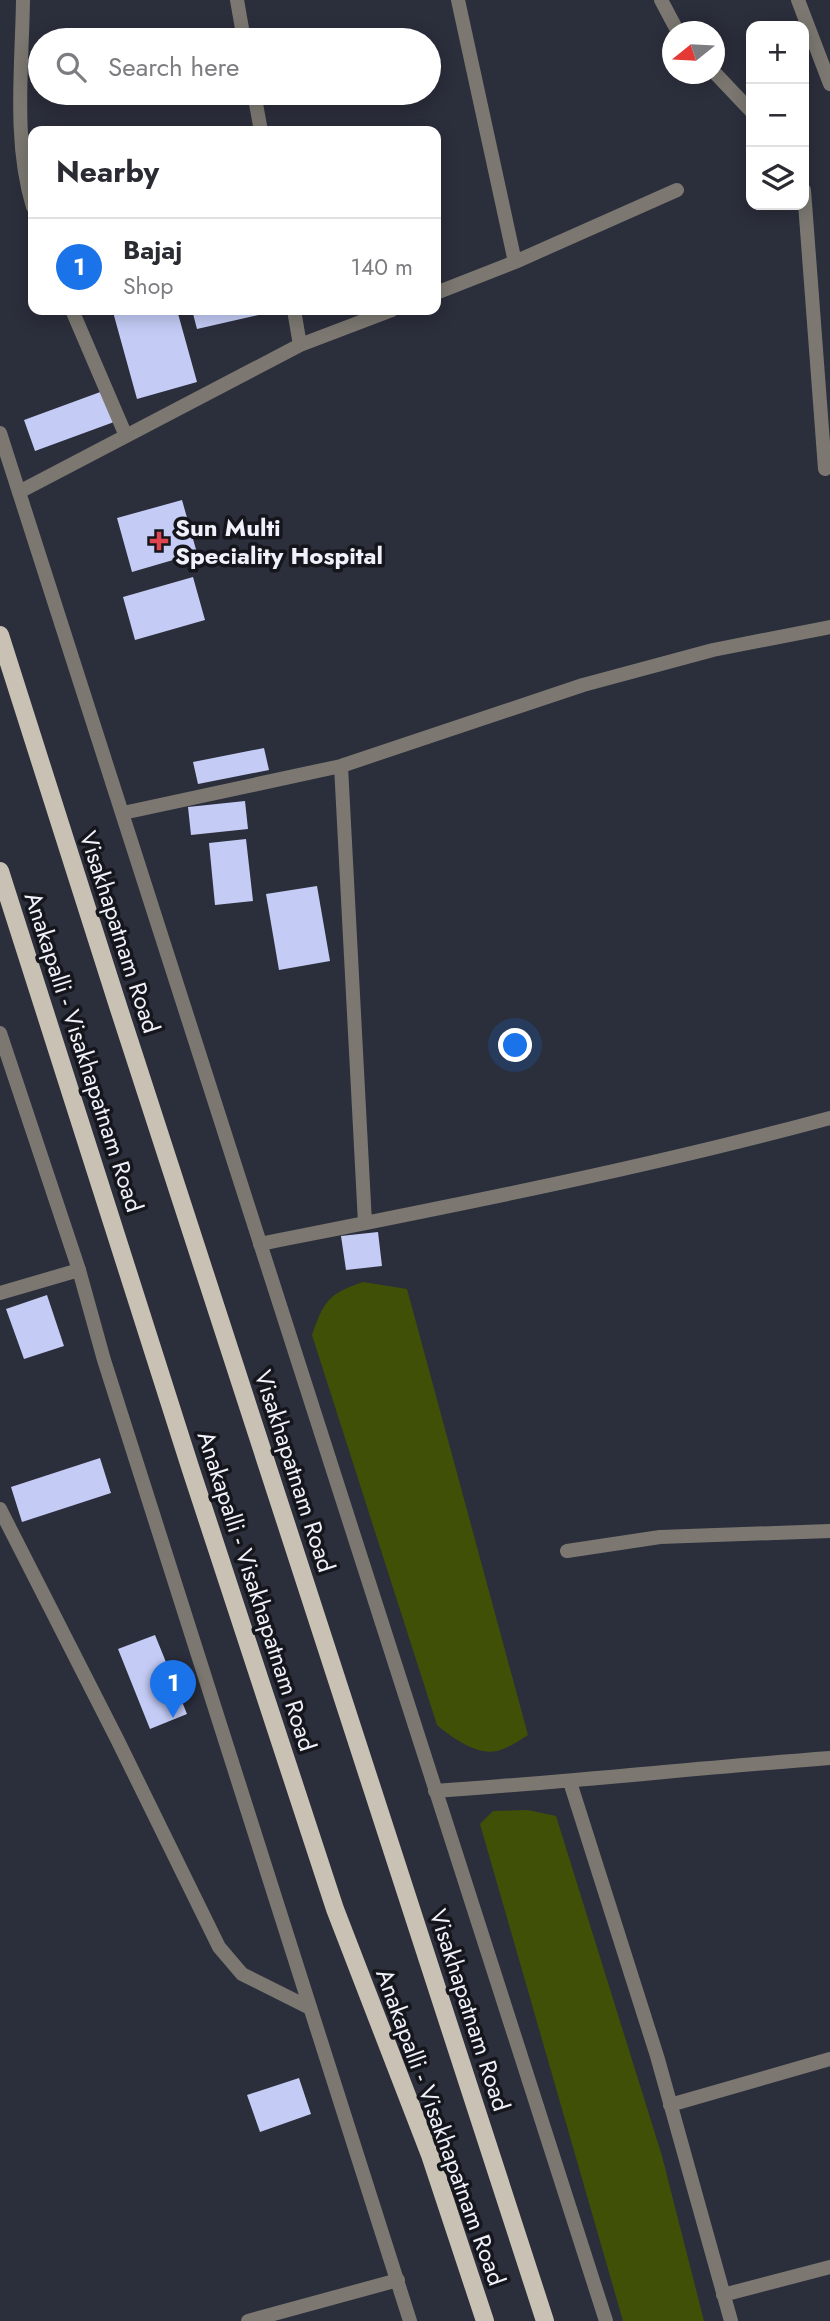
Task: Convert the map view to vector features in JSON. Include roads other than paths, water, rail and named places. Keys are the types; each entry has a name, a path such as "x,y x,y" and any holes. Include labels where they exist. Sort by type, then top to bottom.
{"main road":[{"name":"Visakhapatnam Road","path":"0,635 545,2321"},
{"name":"Anakapalli - Visakhapatnam Road","path":"0,871 191,1470 335,1909 430,2155 485,2321"}],"street":[{"path":"23,0 21,128 28,190"},
{"path":"237,0 242,28"},
{"path":"458,0 515,262"},
{"path":"661,0 672,21"},
{"path":"797,0 830,84"},
{"path":"725,83 746,106"},
{"path":"256,105 260,126"},
{"path":"441,291 515,262 677,190"},
{"path":"806,210 825,469"},
{"path":"74,315 126,436"},
{"path":"295,315 300,345"},
{"path":"19,492 300,345 379,315"},
{"path":"0,433 606,2321"},
{"path":"123,813 341,766 583,685 713,650 830,627"},
{"path":"341,766 365,1223"},
{"path":"0,1033 79,1270 103,1360 410,2321"},
{"path":"260,1244 559,1183 769,1135 830,1118"},
{"path":"0,1293 79,1270"},
{"path":"0,1509 219,1947 242,1974 310,2008"},
{"path":"566,1551 660,1538 830,1531"},
{"path":"435,1791 570,1782 641,1773 830,1758"},
{"path":"570,1782 670,2105 731,2321"},
{"path":"670,2105 830,2059"},
{"path":"723,2295 830,2267"},
{"path":"248,2321 272,2318 398,2280"}],"place":[{"name":"Sun Multi Speciality Hospital","path":"159,541"},
{"name":"Bajaj","path":"173,1718"}]}
